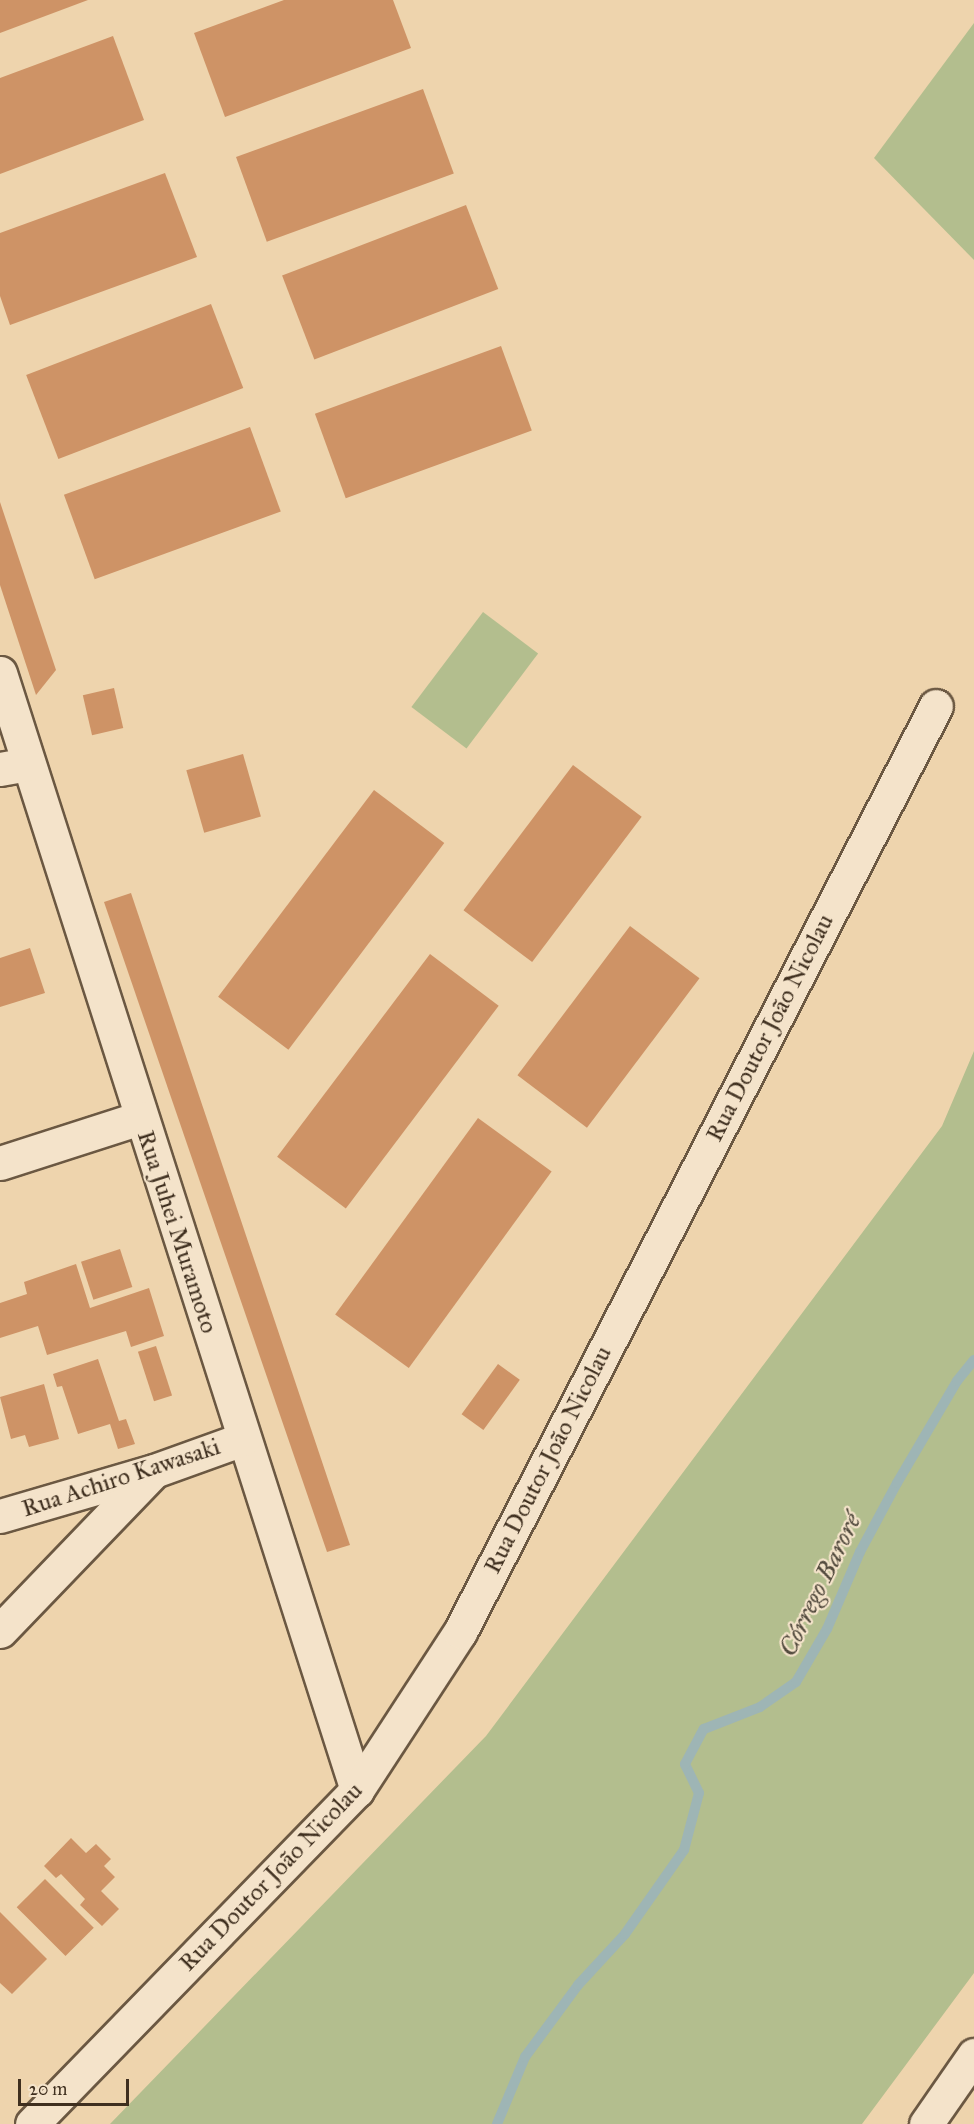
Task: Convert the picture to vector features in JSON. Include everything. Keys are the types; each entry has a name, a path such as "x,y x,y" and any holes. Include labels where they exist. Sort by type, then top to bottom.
{"street":[{"name":"Rua Juhei Muramoto","path":"0,673 13,766 140,1118 357,1790"},
{"name":"Rua Doutor João Nicolau","path":"32,2124 357,1790 459,1632 936,706"},
{"path":"0,1163 140,1118"},
{"name":"Rua Achiro Kawasaki","path":"0,1516 154,1471 243,1439"},
{"path":"0,1631 154,1471"},
{"path":"926,2124 974,2055"}],"green space":[{"path":"974,23 974,260 874,158"},
{"path":"483,612 538,654 466,749 411,707"},
{"path":"974,1051 974,1973 862,2124 110,2124 486,1736 942,1126"}],"building":[{"path":"0,0 88,0 0,33"},
{"path":"284,0 393,0 411,48 225,117 194,33"},
{"path":"113,36 144,120 0,174 0,78"},
{"path":"423,89 454,174 267,242 236,157"},
{"path":"165,173 197,257 10,325 0,296 0,233"},
{"path":"466,205 498,289 314,360 282,276"},
{"path":"211,304 243,388 58,459 26,375"},
{"path":"501,346 532,431 346,498 315,414"},
{"path":"250,427 281,512 95,579 64,495"},
{"path":"0,502 56,670 36,695 0,585"},
{"path":"114,688 123,728 92,735 83,695"},
{"path":"243,754 261,816 204,833 186,770"},
{"path":"573,765 642,817 532,962 463,910"},
{"path":"374,790 444,843 288,1050 218,997"},
{"path":"131,893 350,1545 327,1552 104,902"},
{"path":"630,926 699,978 587,1128 517,1075"},
{"path":"30,948 45,993 0,1007 0,958"},
{"path":"430,954 499,1006 346,1209 277,1157"},
{"path":"478,1118 552,1171 409,1368 335,1315"},
{"path":"120,1249 132,1287 93,1300 81,1262"},
{"path":"76,1264 90,1308 149,1288 164,1336 131,1347 126,1331 47,1355 38,1326 0,1338 0,1303 27,1294 24,1282"},
{"path":"156,1346 172,1395 154,1401 138,1352"},
{"path":"98,1359 119,1421 126,1419 135,1444 118,1449 110,1424 78,1434 62,1386 57,1387 53,1374"},
{"path":"498,1364 520,1380 483,1430 462,1414"},
{"path":"44,1384 59,1439 29,1447 25,1435 11,1439 0,1397"},
{"path":"71,1838 86,1853 96,1844 111,1859 104,1866 115,1877 101,1891 119,1909 102,1926 80,1905 85,1899 61,1874 56,1878 44,1866"},
{"path":"45,1879 94,1928 66,1956 17,1907"},
{"path":"0,1912 47,1959 12,1994 0,1983"}],"waterway":[{"name":"Córrego Baroré","path":"497,2124 525,2057 578,1985 625,1934 684,1850 699,1793 685,1764 704,1729 760,1707 796,1682 827,1629 860,1552 897,1483 957,1381 974,1360"}]}
